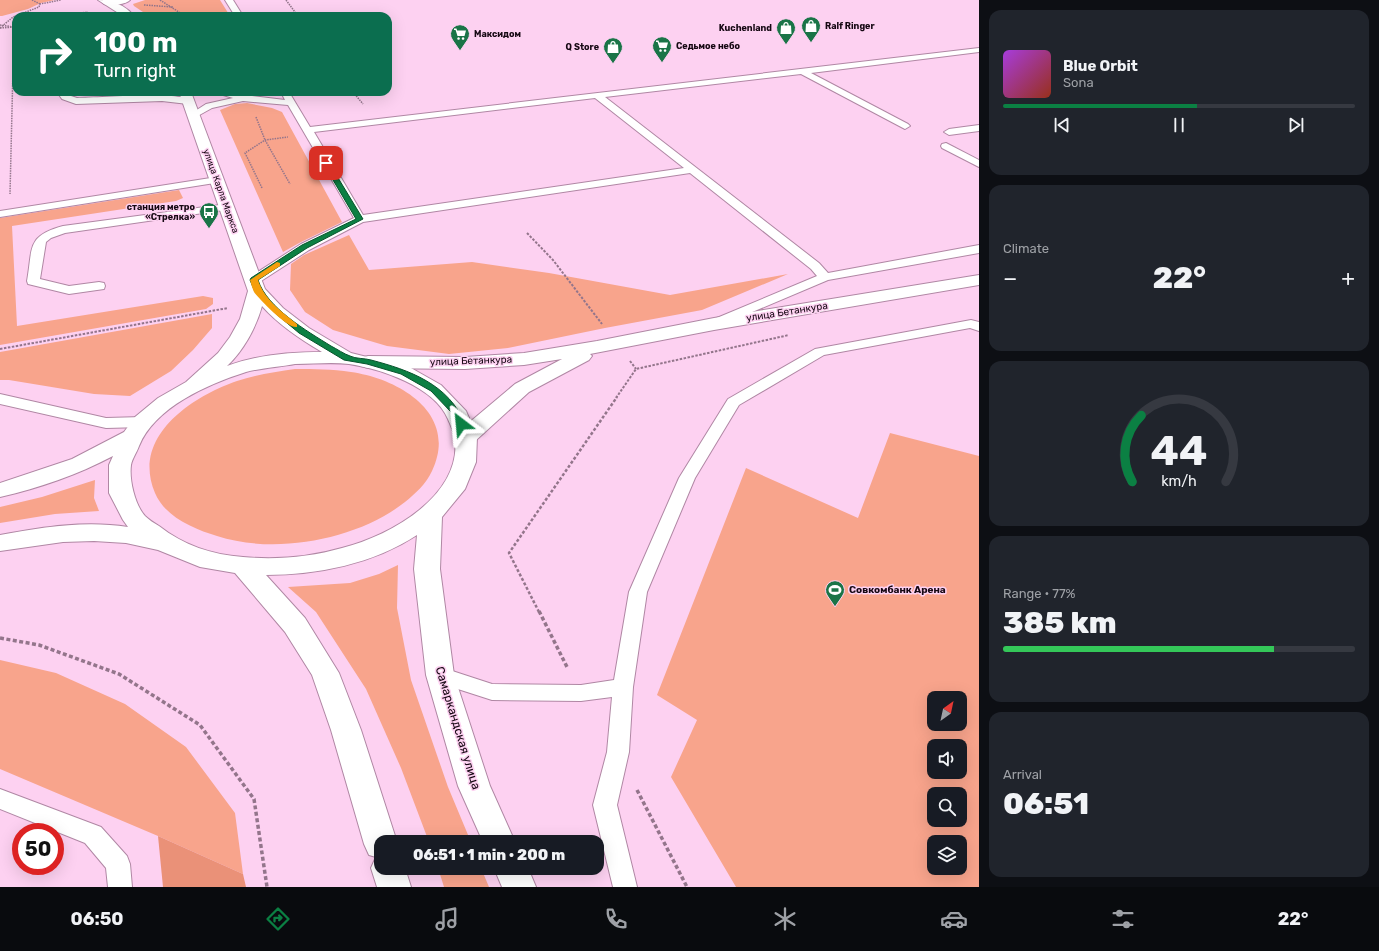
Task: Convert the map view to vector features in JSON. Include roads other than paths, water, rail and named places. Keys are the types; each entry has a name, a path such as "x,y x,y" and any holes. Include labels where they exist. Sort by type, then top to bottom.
{"main road":[{"path":"105,1 125,0"},
{"path":"105,1 123,12"},
{"name":"улица Карла Маркса","path":"186,96 256,285"},
{"name":"улица Бетанкура","path":"368,362 472,362 524,359 597,347 714,324 979,280"},
{"path":"256,285 277,312 302,332 347,358"},
{"path":"193,386 225,357 239,338 249,319 256,285"},
{"name":"улица Бетанкура","path":"466,437 522,388 597,347"},
{"path":"0,490 17,486 80,464 137,430 165,402 193,386 242,367 295,358 347,358 404,372 434,389 455,411 466,437 465,462 453,489 430,515 393,539 347,556 295,566 243,566 200,558 164,543 126,536 86,533 46,535 0,544"},
{"path":"137,430 120,465 121,493 136,520 164,543"},
{"name":"Самаркандская улица","path":"430,515 426,569 440,675 474,786 496,835"},
{"path":"243,566 295,625 325,673 346,730 378,835"},
{"path":"390,875 394,887"},
{"path":"513,875 519,887"}],"lane":[{"path":"229,0 236,12"},
{"path":"308,130 979,50"},
{"path":"804,72 905,126"},
{"path":"64,96 76,101 116,96"},
{"path":"137,96 162,98 186,96"},
{"path":"288,96 360,219"},
{"path":"598,96 815,266 824,277"},
{"path":"194,115 224,97 292,103"},
{"path":"949,132 979,128"},
{"path":"946,146 979,164"},
{"path":"256,285 305,247 360,219 692,170"},
{"path":"5,213 217,180"},
{"path":"99,286 69,290 33,281 40,241 47,235 64,230 227,207"},
{"path":"714,324 824,277 979,249"},
{"path":"626,887 605,805 618,752 623,687 638,592 687,478 733,402 820,352 976,324"},
{"path":"0,399 137,430"},
{"path":"440,675 492,692 581,693 623,687"},
{"path":"0,799 93,835 118,864 120,887"}],"place":[{"name":"Ralf Ringer","path":"811,43"},
{"name":"Kuchenland","path":"786,45"},
{"name":"Максидом","path":"460,51"},
{"name":"Седьмое небо","path":"662,63"},
{"name":"Q Store","path":"613,64"},
{"name":"станция метро «Стрелка»","path":"209,229"},
{"name":"Совкомбанк Арена","path":"835,607"}]}
